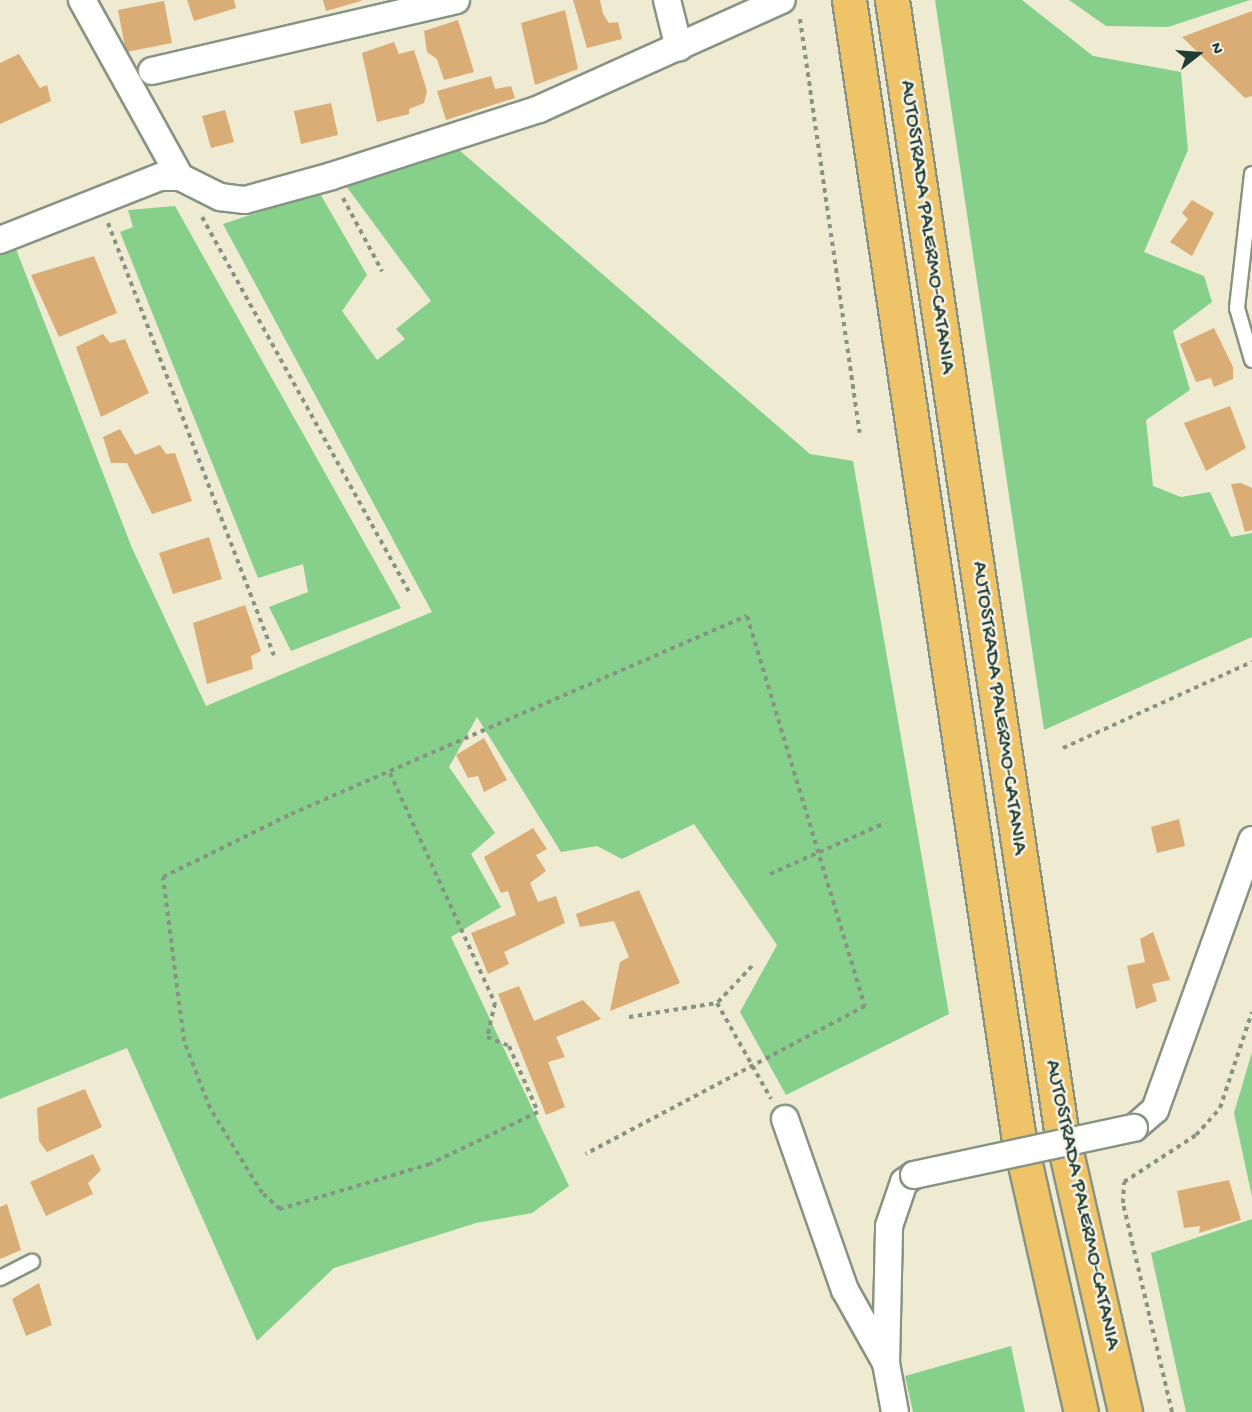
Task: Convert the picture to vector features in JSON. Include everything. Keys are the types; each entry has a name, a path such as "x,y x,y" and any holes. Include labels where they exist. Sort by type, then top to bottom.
{"highway":[{"name":"AUTOSTRADA PALERMO-CATANIA","path":"849,0 1018,1133 1081,1412"},
{"name":"AUTOSTRADA PALERMO-CATANIA","path":"892,0 1061,1130 1125,1412"}],"street":[{"path":"82,0 180,177"},
{"path":"152,71 456,0"},
{"path":"667,0 679,48"},
{"path":"0,240 98,197 160,177 180,177 220,197 245,200 332,176 539,109 679,48 790,6"},
{"path":"895,1412 886,1363 889,1227 904,1182 914,1175 1134,1128 1155,1110 1252,840"},
{"path":"785,1119 845,1290 886,1363"}],"lane":[{"path":"1252,174 1237,308 1252,360"},
{"path":"0,1278 32,1262"}],"path":[{"path":"790,6 861,433"},
{"path":"332,176 382,271"},
{"path":"180,177 410,594"},
{"path":"98,197 274,655"},
{"path":"390,773 495,1003 487,1037 509,1046 538,1112 430,1164 280,1209 262,1193 210,1108 184,1041 164,877 390,773 747,616 865,1006 751,1069 586,1154"},
{"path":"1063,748 1252,662"},
{"path":"770,874 819,850 885,823"},
{"path":"629,1017 717,1003 752,966"},
{"path":"717,1003 751,1069 785,1119"},
{"path":"1172,1412 1123,1203 1124,1182 1196,1135 1220,1108 1252,1012"}],"green space":[{"path":"935,0 1022,0 1093,56 1181,72 1188,150 1144,252 1204,276 1212,302 1173,331 1190,390 1146,420 1153,486 1181,497 1210,492 1231,537 1252,533 1252,637 1044,730"},
{"path":"1069,0 1250,0 1168,27 1106,26"},
{"path":"458,149 810,454 853,461 949,1014 786,1095 740,1012 777,945 694,824 622,859 597,846 561,852 477,717 449,767 495,833 471,854 501,907 451,937 569,1186 532,1213 476,1223 334,1268 257,1341 127,1048 0,1099 0,255 16,249 132,548 206,706 432,612 223,224 319,192 367,275 342,311 377,360 405,339 396,329 431,301 346,186"},
{"path":"175,206 401,608 291,651 269,607 308,592 303,564 258,578 120,232 133,227 128,210"},
{"path":"1252,1052 1252,1197 1234,1113"},
{"path":"1252,1219 1252,1412 1186,1412 1151,1253"},
{"path":"1011,1346 1025,1412 913,1412 905,1376"}],"building":[{"path":"187,0 234,0 236,8 194,21"},
{"path":"323,0 361,0 361,1 326,11"},
{"path":"573,0 600,0 603,14 609,23 618,22 622,39 587,48"},
{"path":"164,1 172,43 126,52 118,10"},
{"path":"565,10 578,69 535,85 521,23"},
{"path":"1252,11 1252,96 1245,98 1182,37"},
{"path":"458,20 474,72 444,80 437,59 427,52 424,31"},
{"path":"394,42 399,54 414,50 427,91 424,103 409,109 409,114 377,122 362,53"},
{"path":"19,54 40,88 47,85 51,101 0,124 0,63"},
{"path":"491,76 495,89 511,86 515,98 446,120 437,91"},
{"path":"331,103 338,135 301,144 294,111"},
{"path":"225,110 234,142 211,148 202,116"},
{"path":"1192,200 1214,213 1192,256 1170,242 1188,219 1182,213"},
{"path":"94,256 117,313 59,337 31,275"},
{"path":"1214,328 1233,367 1233,379 1214,387 1211,378 1196,382 1180,344"},
{"path":"103,334 110,343 125,339 149,393 101,417 76,347"},
{"path":"1230,406 1246,448 1206,471 1184,423"},
{"path":"120,429 135,455 160,445 166,454 175,453 192,501 152,514 127,463 111,463 103,437"},
{"path":"1241,483 1252,488 1252,530 1245,532 1231,484"},
{"path":"209,537 222,579 173,594 159,553"},
{"path":"245,605 261,651 251,656 253,669 207,684 193,623"},
{"path":"484,738 507,780 484,792 478,776 468,778 456,755"},
{"path":"1179,819 1185,846 1157,853 1151,827"},
{"path":"533,828 547,849 536,855 546,871 530,883 538,902 556,896 565,923 504,952 509,964 488,974 471,933 516,915 508,891 501,893 484,857"},
{"path":"639,890 680,983 610,1011 620,962 629,957 614,921 580,927 576,914"},
{"path":"1153,932 1170,980 1152,984 1157,1001 1136,1009 1127,966 1145,962 1140,939"},
{"path":"519,986 534,1021 583,1000 601,1019 556,1037 565,1057 548,1062 565,1107 546,1115 498,994"},
{"path":"85,1089 102,1127 47,1152 39,1141 37,1108"},
{"path":"93,1154 101,1170 88,1183 93,1194 46,1216 30,1182"},
{"path":"1229,1180 1241,1220 1199,1233 1200,1226 1184,1228 1177,1191"},
{"path":"7,1204 21,1250 0,1259 0,1207"},
{"path":"39,1283 52,1325 26,1336 12,1299"}]}
